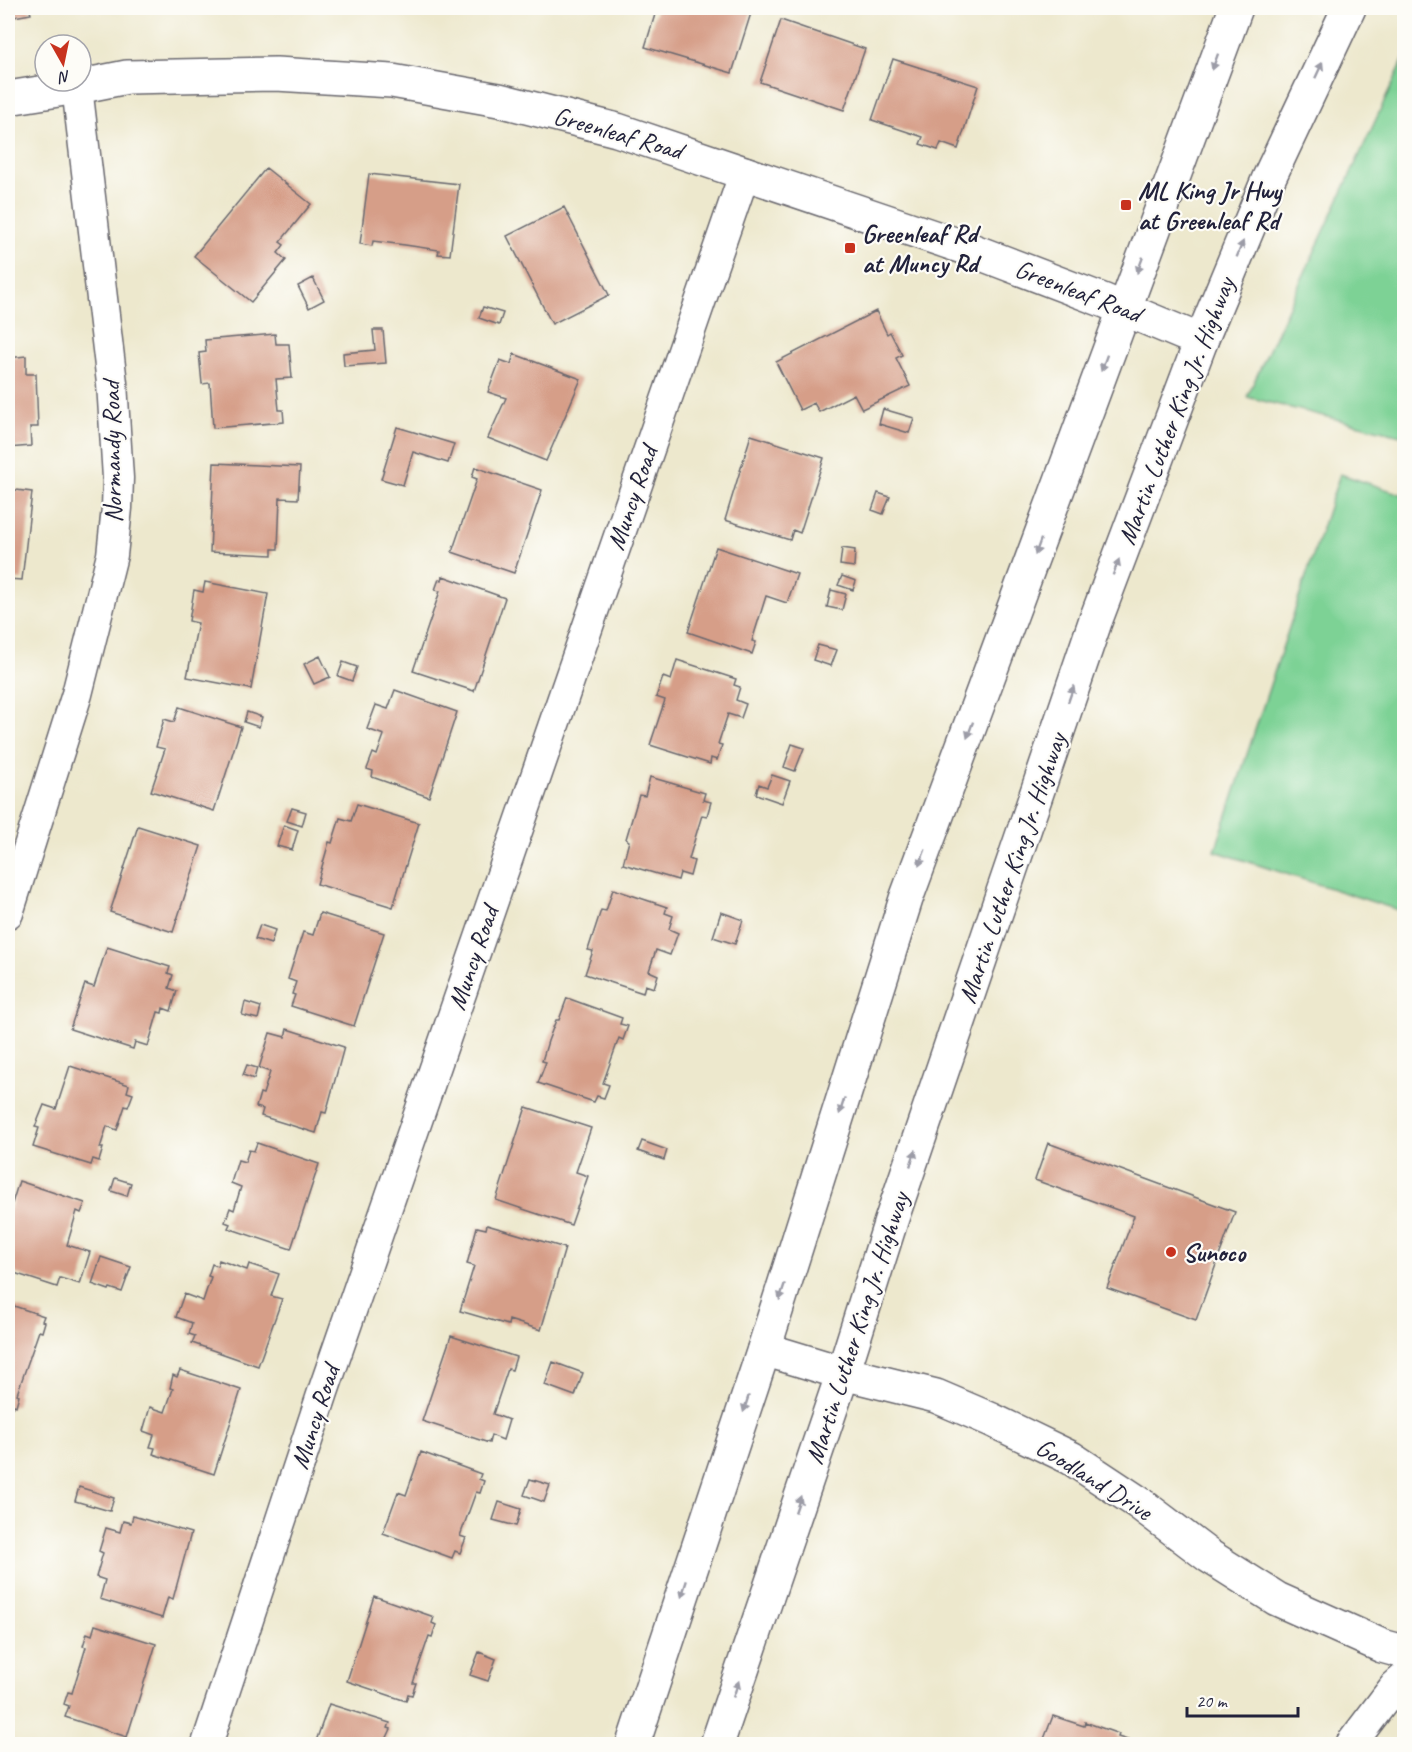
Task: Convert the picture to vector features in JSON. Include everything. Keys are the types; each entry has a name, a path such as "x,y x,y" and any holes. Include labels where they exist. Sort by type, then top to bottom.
{"main road":[{"path":"633,1744 764,1349 906,900 1236,8"},
{"name":"Martin Luther King Jr. Highway","path":"717,1744 843,1373 891,1221 1095,622 1201,341 1268,180 1348,8"},
{"name":"Greenleaf Road","path":"93,84 127,77 276,74 392,81 499,100 607,127 745,172 966,248 1124,308 1201,341"},
{"name":"Greenleaf Road","path":"8,98 40,93"},
{"name":"Goodland Drive","path":"764,1349 843,1373 936,1396 1071,1458 1139,1503 1209,1556 1277,1599 1383,1646 1404,1652"}],"street":[{"name":"Normandy Road","path":"8,913 77,694 112,555 117,508 118,478 112,383 79,93"},
{"name":"Muncy Road","path":"207,1744 323,1392 745,172"},
{"path":"1351,1744 1395,1686 1404,1678"}],"green space":[{"path":"1404,59 1404,434 1400,435 1247,397"},
{"path":"1340,474 1404,495 1404,912 1215,851"}],"building":[{"path":"8,8 29,8 31,14 8,18"},
{"path":"657,8 745,8 752,10 732,73 645,47"},
{"path":"781,20 865,49 844,110 760,82"},
{"path":"893,59 978,86 958,149 941,143 938,150 920,144 923,137 872,120"},
{"path":"266,168 311,204 280,242 284,245 278,253 286,260 251,302 194,256"},
{"path":"369,174 459,184 450,255 438,254 439,250 373,241 372,246 360,244"},
{"path":"564,207 609,295 552,324 507,236"},
{"path":"313,278 324,300 309,308 298,286"},
{"path":"483,307 503,313 499,325 479,318"},
{"path":"876,311 887,334 890,332 902,355 896,358 910,386 862,409 854,394 819,412 814,403 800,410 776,362"},
{"path":"373,330 383,330 386,363 344,366 343,353 375,350"},
{"path":"275,334 276,344 289,344 292,378 276,379 279,410 283,410 284,422 213,428 210,383 202,384 199,353 206,352 205,340"},
{"path":"514,354 581,379 546,461 488,438 506,398 488,392 500,360 511,364"},
{"path":"26,356 26,374 36,374 38,427 30,427 31,446 8,448 8,358"},
{"path":"883,409 914,418 909,433 879,424"},
{"path":"397,427 454,444 448,463 413,452 403,485 381,479"},
{"path":"751,435 824,458 800,533 793,530 790,540 725,520"},
{"path":"214,463 300,467 298,499 280,498 278,549 272,549 272,555 210,552"},
{"path":"475,467 542,490 514,573 452,552 477,479 472,477"},
{"path":"8,489 32,492 22,580 8,579"},
{"path":"878,493 890,497 883,514 872,510"},
{"path":"716,547 797,574 787,603 766,596 752,641 756,642 752,654 688,632"},
{"path":"842,548 855,550 854,567 840,565"},
{"path":"443,576 505,598 474,691 413,671 440,591 435,590 439,579 442,580"},
{"path":"842,576 856,581 853,590 838,585"},
{"path":"205,582 268,594 251,689 187,677 198,623 189,621 194,590 203,592"},
{"path":"831,590 846,594 842,610 827,607"},
{"path":"818,645 837,650 831,666 813,660"},
{"path":"320,656 330,677 314,684 304,664"},
{"path":"677,660 736,679 734,685 740,687 736,700 746,704 741,718 728,714 718,744 722,745 717,760 711,758 710,764 650,745 665,700 656,697 663,677 671,680"},
{"path":"343,662 357,667 352,681 338,676"},
{"path":"395,690 457,712 429,797 372,777 373,771 367,769 373,753 377,755 384,735 367,729 376,705 388,709"},
{"path":"179,707 241,727 214,811 151,791 165,749 156,747 164,719 174,722"},
{"path":"247,712 262,717 259,727 244,722"},
{"path":"792,744 804,748 795,771 784,767"},
{"path":"772,775 790,781 782,803 756,794 759,784 767,787"},
{"path":"650,777 705,793 703,800 711,802 707,816 702,815 689,859 694,861 690,876 680,873 678,880 623,864 629,841 626,839 639,795 645,796"},
{"path":"357,804 419,823 393,907 317,884 329,842 332,843 340,818 351,821"},
{"path":"292,808 306,812 302,826 287,821"},
{"path":"284,825 298,830 292,850 277,846"},
{"path":"138,826 201,846 173,932 110,912"},
{"path":"613,889 667,907 665,913 673,916 669,929 678,933 670,955 656,950 649,971 658,975 654,988 645,985 643,993 585,974 593,951 588,950 601,910 606,911"},
{"path":"721,912 743,920 735,944 713,937"},
{"path":"320,913 384,933 354,1026 291,1006 296,982 288,979 303,932 313,935"},
{"path":"260,925 275,930 271,944 255,939"},
{"path":"107,947 170,967 168,973 173,975 169,988 177,991 171,1011 163,1008 162,1013 158,1012 148,1046 135,1042 133,1049 70,1029 85,984 94,987"},
{"path":"567,998 622,1018 620,1024 628,1026 623,1040 619,1038 603,1083 609,1085 604,1098 597,1096 594,1102 538,1083 546,1062 542,1061 548,1041"},
{"path":"245,1002 261,1007 258,1019 242,1015"},
{"path":"287,1029 344,1047 326,1113 322,1112 316,1133 261,1116 263,1109 256,1107 270,1072 259,1068 270,1033 285,1037"},
{"path":"247,1065 257,1068 254,1079 243,1075"},
{"path":"70,1066 129,1085 127,1092 133,1094 128,1107 125,1106 117,1130 107,1126 100,1148 103,1148 99,1161 93,1159 91,1165 33,1147 39,1128 35,1127 44,1105 56,1109"},
{"path":"526,1107 591,1128 576,1172 588,1176 571,1225 496,1200"},
{"path":"642,1141 667,1150 664,1160 638,1151"},
{"path":"257,1143 319,1164 291,1249 228,1228 230,1224 225,1222 230,1208 234,1210 241,1187 231,1183 238,1160 245,1162 249,1150 254,1151"},
{"name":"Sunoco","path":"1048,1143 1235,1212 1196,1320 1107,1288 1134,1216 1035,1180"},
{"path":"115,1178 131,1183 127,1196 111,1191"},
{"path":"19,1181 85,1203 81,1213 77,1211 67,1245 90,1252 80,1284 60,1278 57,1287 8,1271 8,1216"},
{"path":"487,1225 565,1248 541,1330 509,1320 508,1325 460,1311 474,1266 467,1264 477,1227 486,1229"},
{"path":"101,1257 131,1267 122,1292 92,1284"},
{"path":"219,1260 247,1270 249,1264 279,1274 271,1296 282,1299 258,1366 192,1343 195,1336 189,1334 192,1323 176,1317 184,1294 203,1301 211,1277 208,1276 212,1264 217,1266"},
{"path":"8,1304 44,1316 42,1321 45,1322 42,1332 39,1331 17,1394 19,1395 16,1406 12,1408 8,1407"},
{"path":"451,1336 516,1357 512,1370 508,1369 493,1414 509,1420 503,1440 491,1435 489,1443 422,1421"},
{"path":"553,1362 583,1373 575,1396 545,1385"},
{"path":"180,1370 241,1390 214,1474 153,1454 155,1448 150,1447 154,1435 143,1431 150,1407 165,1412 173,1389 170,1388 173,1375 177,1377"},
{"path":"421,1452 481,1474 479,1479 484,1481 480,1493 476,1492 460,1536 466,1538 460,1553 455,1551 452,1558 383,1533 398,1492 406,1495"},
{"path":"530,1479 550,1485 544,1502 524,1495"},
{"path":"79,1487 114,1498 110,1511 75,1501"},
{"path":"499,1502 521,1509 516,1526 493,1520"},
{"path":"133,1516 191,1533 173,1599 168,1597 162,1618 100,1599 105,1580 96,1577 103,1553 99,1551 106,1528 120,1532 123,1521 131,1523"},
{"path":"374,1596 434,1617 432,1623 436,1625 432,1637 429,1636 413,1683 416,1683 412,1695 408,1694 406,1701 347,1681"},
{"path":"95,1625 156,1644 127,1737 65,1717 69,1706 64,1704 68,1692 72,1693 86,1647 83,1646 87,1633 92,1635"},
{"path":"479,1652 496,1659 488,1681 470,1675"},
{"path":"329,1704 390,1723 388,1728 391,1729 384,1744 315,1744"},
{"path":"1053,1716 1084,1726 1085,1722 1140,1744 1042,1744"}],"place":[{"name":"ML King Jr Hwy at Greenleaf Rd","path":"1126,205"},
{"name":"Greenleaf Rd at Muncy Rd","path":"850,248"},
{"name":"Sunoco","path":"1171,1252"}]}
